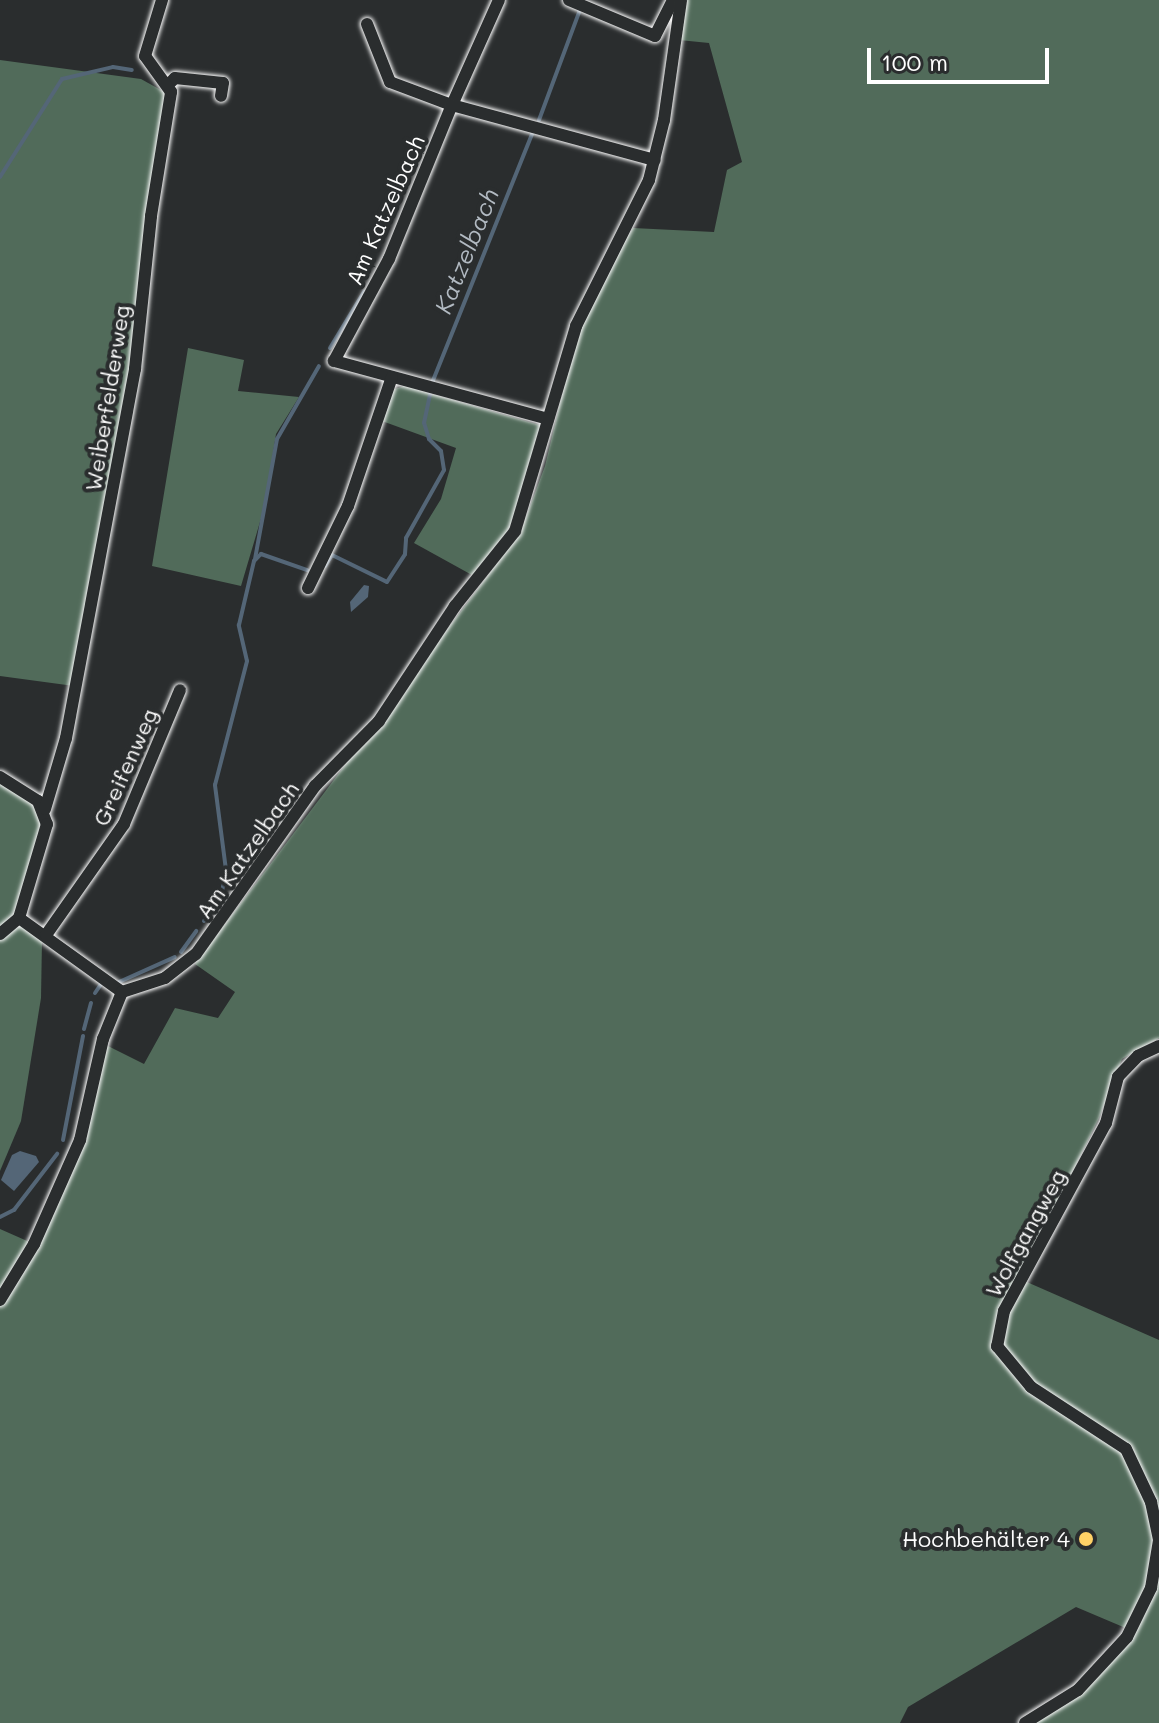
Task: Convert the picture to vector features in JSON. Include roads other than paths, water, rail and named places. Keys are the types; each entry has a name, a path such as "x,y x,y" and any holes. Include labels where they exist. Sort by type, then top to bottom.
{"street":[{"path":"162,0 145,56 147,64 169,84 175,78 223,83 221,96"},
{"name":"Am Katzelbach","path":"499,0 389,259 334,361 548,419"},
{"path":"569,0 655,36 673,0"},
{"name":"Am Katzelbach","path":"122,992 165,978 196,954 315,786 379,721 455,606 515,531 588,295 655,160 681,0"},
{"path":"367,24 390,82 452,105 655,160"},
{"name":"Weiberfelderweg","path":"45,809 66,738 135,369 169,84"},
{"path":"308,588 345,514 392,377"},
{"name":"Greifenweg","path":"46,935 126,820 180,690"},
{"path":"0,777 45,809 45,839 19,918 0,934"},
{"path":"0,1300 34,1244 80,1140 103,1039 122,992 19,918"},
{"name":"Wolfgangweg","path":"1025,1723 1078,1690 1127,1637 1151,1588 1159,1540 1151,1502 1126,1449 1031,1387 997,1346 1004,1311 1106,1123 1118,1077 1138,1056 1159,1046"}],"water":[{"path":"364,585 369,586 368,597 351,612 350,602"},
{"path":"20,1151 36,1156 39,1162 14,1191 1,1180 12,1155"}],"waterway":[{"name":"Katzelbach","path":"539,120 580,10"},
{"path":"0,177 62,79 113,67 132,70"},
{"name":"Katzelbach","path":"432,383 533,132"},
{"name":"Katzelbach","path":"330,348 364,292"},
{"name":"Katzelbach","path":"255,559 277,439 319,366"},
{"name":"Katzelbach","path":"325,566 332,555 387,582 405,554 406,538 444,470 441,451 429,439 424,423 430,394"},
{"name":"Katzelbach","path":"204,921 222,892 226,870 215,785 247,661 239,625 254,561 261,554 307,570"},
{"name":"Katzelbach","path":"181,952 196,931"},
{"name":"Katzelbach","path":"119,982 175,957"},
{"name":"Katzelbach","path":"95,993 101,984"},
{"name":"Katzelbach","path":"84,1029 91,1003"},
{"name":"Katzelbach","path":"63,1140 83,1036"},
{"name":"Katzelbach","path":"0,1217 14,1210 57,1154"}],"place":[{"name":"Hochbehälter 4","path":"1086,1539"}]}
